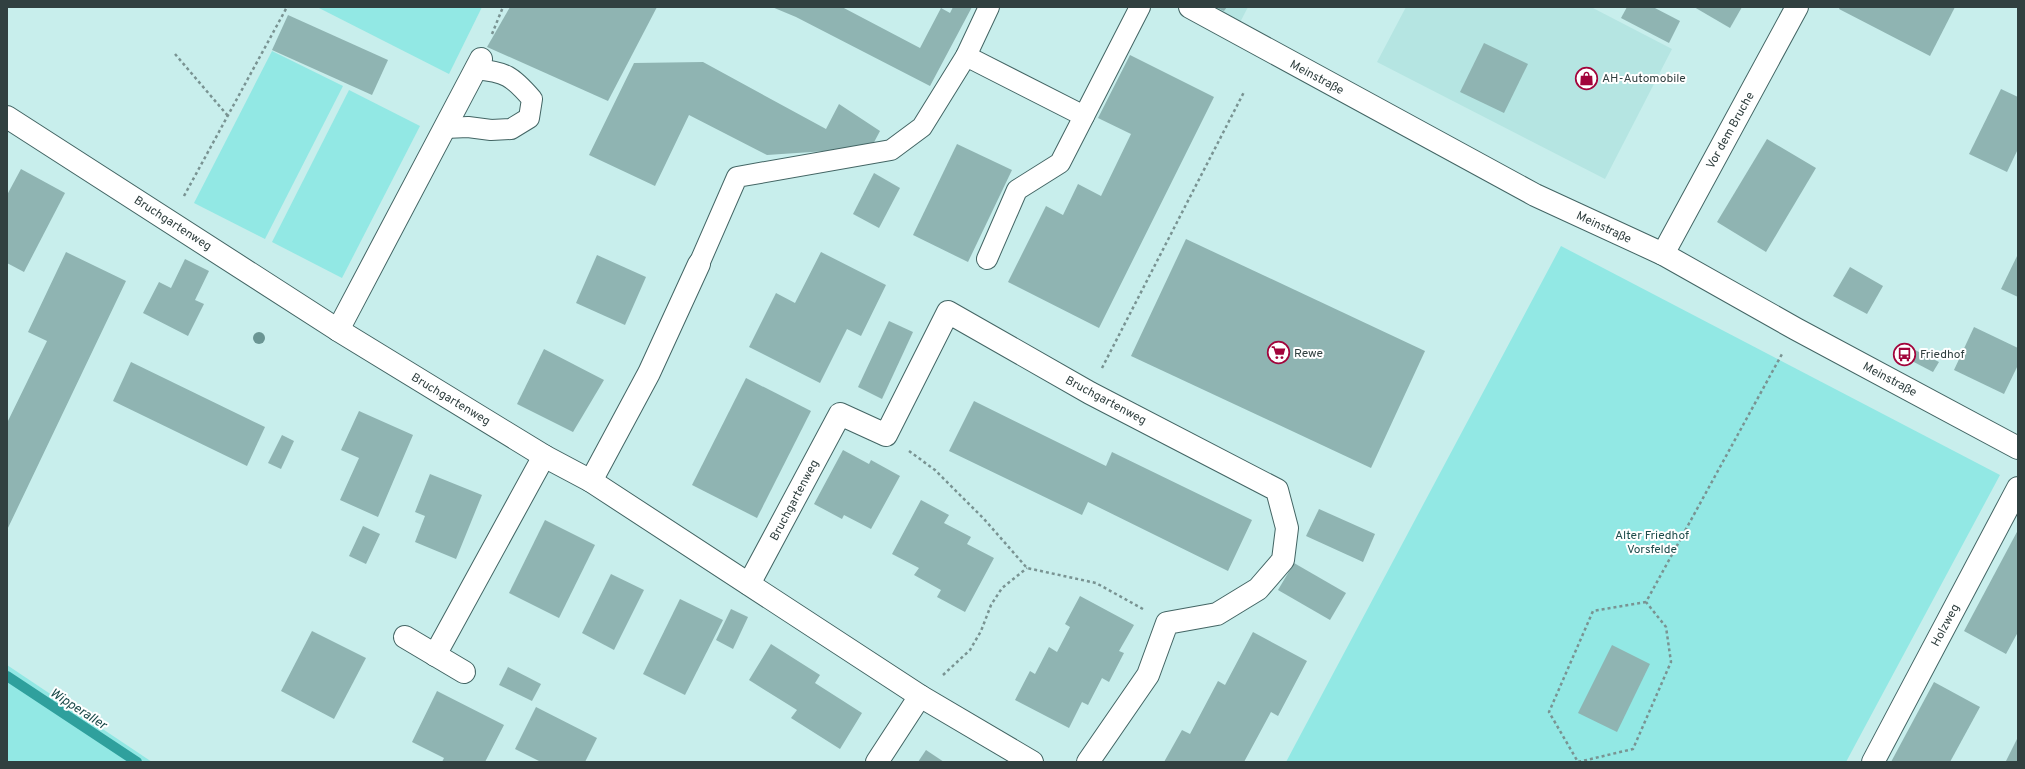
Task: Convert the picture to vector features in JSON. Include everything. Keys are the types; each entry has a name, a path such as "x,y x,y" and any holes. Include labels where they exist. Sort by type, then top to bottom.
{"street":[{"name":"Meinstraße","path":"1190,7 1535,195 1663,254 1796,329 2018,448"},
{"name":"Vor dem Bruche","path":"1663,254 1797,7"},
{"path":"338,330 479,64"},
{"name":"Bruchgartenweg","path":"7,117 338,330 544,456 591,481 920,696 1032,762"},
{"path":"591,481 649,373 698,264"},
{"name":"Bruchgartenweg","path":"749,584 840,414 886,435 948,312 1090,393 1277,490 1287,528 1283,560 1258,589 1217,614 1167,623"},
{"path":"435,655 544,456"},
{"name":"Holzweg","path":"1873,762 2018,488"},
{"path":"1088,762 1148,675 1167,623"},
{"path":"405,636 464,672"},
{"path":"877,762 920,696"}],"lane":[{"path":"698,264 737,177 891,150 922,127 966,56 989,7"},
{"path":"988,259 1017,190 1060,163 1140,7"},
{"path":"966,56 1084,116"},
{"path":"445,128 468,127 491,130 511,129 528,118 532,99 517,81 498,71 479,64"}],"path":[{"path":"170,221 287,7"},
{"path":"175,54 228,116"},
{"path":"1090,393 1244,92"},
{"path":"1646,602 1796,329"},
{"path":"886,435 935,470 984,519 1027,568 1096,583 1167,623"},
{"path":"920,696 970,650 981,631 991,605 1002,588 1027,568"},
{"path":"1646,602 1666,627 1671,662 1633,749 1578,762 1549,712 1592,611 1646,602"}],"shaded area":[{"path":"1192,7 1248,7 1236,30"},
{"path":"1406,7 1591,7 1672,49 1605,179 1377,62"}],"green space":[{"path":"317,7 482,7 449,74"},
{"path":"272,51 343,86 265,239 194,203"},
{"path":"349,90 420,126 342,278 272,242"},
{"name":"Alter Friedhof Vorsfelde","path":"1561,246 2000,475 1846,762 1286,762"},
{"path":"7,665 152,762 7,762"}],"building":[{"path":"510,7 657,7 608,101 487,47"},
{"path":"772,7 842,7 920,48 941,8 950,13 953,7 972,7 930,86 796,17"},
{"path":"1215,7 1227,7 1224,11"},
{"path":"1627,7 1653,7 1680,21 1669,43 1621,18"},
{"path":"1694,7 1742,7 1730,28"},
{"path":"1840,7 1955,7 1930,56 1839,9"},
{"path":"288,15 388,60 372,95 272,50"},
{"path":"1484,43 1528,64 1504,113 1460,92"},
{"path":"1130,55 1214,97 1099,328 1008,282 1046,206 1063,215 1078,184 1101,196 1131,134 1098,118"},
{"path":"703,62 826,129 839,104 880,131 871,148 767,155 689,115 655,186 589,155 634,63"},
{"path":"2001,89 2018,97 2018,149 2007,172 1969,154"},
{"path":"1767,139 1816,168 1766,252 1717,222"},
{"path":"957,144 1012,170 968,262 913,235"},
{"path":"21,169 65,193 24,272 7,263 7,195"},
{"path":"874,173 900,188 879,228 853,214"},
{"name":"Rewe","path":"1186,239 1425,351 1371,468 1131,356"},
{"path":"66,252 126,281 7,530 7,423 47,341 28,332"},
{"path":"821,252 886,285 861,336 847,329 820,383 749,347 776,293 795,303"},
{"path":"2018,254 2018,297 2001,289"},
{"path":"597,255 646,277 625,325 576,303"},
{"path":"185,259 209,271 195,300 204,304 188,336 143,313 159,282 171,288"},
{"path":"1850,267 1883,286 1867,314 1833,296"},
{"path":"889,321 913,332 882,399 858,387"},
{"path":"1974,327 2018,348 2018,365 2004,394 1954,370"},
{"path":"544,349 604,380 573,432 517,404"},
{"path":"1915,350 1939,362 1933,372 1910,360"},
{"path":"131,362 265,427 247,466 113,401"},
{"path":"746,378 811,411 757,518 692,485"},
{"path":"974,401 1106,466 1112,452 1252,520 1228,571 1088,502 1082,515 949,451"},
{"path":"359,411 413,435 378,517 340,500 359,458 341,450"},
{"path":"282,435 294,441 281,469 268,463"},
{"path":"843,450 869,464 871,460 900,476 871,529 844,515 842,519 814,504"},
{"path":"430,474 482,495 456,559 415,542 425,516 415,512"},
{"path":"921,500 949,515 944,523 971,537 967,544 994,558 965,612 937,597 941,590 914,575 919,568 892,554"},
{"path":"1319,509 1375,534 1363,562 1306,536"},
{"path":"545,520 595,545 559,618 509,593"},
{"path":"363,526 380,534 366,564 349,556"},
{"path":"2018,530 2018,632 2006,654 1964,631"},
{"path":"1294,563 1346,593 1330,620 1278,590"},
{"path":"611,574 644,590 614,650 582,633"},
{"path":"1080,596 1134,625 1119,651 1124,653 1109,682 1102,678 1088,705 1082,702 1069,728 1015,700 1030,671 1035,674 1049,647 1057,652 1070,627 1065,624"},
{"path":"680,599 723,620 685,695 643,674"},
{"path":"731,609 748,617 733,649 716,640"},
{"path":"312,631 366,658 334,719 281,691"},
{"path":"1253,632 1307,661 1278,716 1271,712 1244,762 1164,762 1182,730 1190,734 1218,681 1225,685"},
{"path":"771,644 820,675 815,683 862,713 840,749 791,718 797,710 749,680"},
{"path":"1612,645 1650,664 1617,732 1578,713"},
{"path":"508,667 541,684 532,701 499,685"},
{"path":"1934,682 1980,707 1950,762 1891,762"},
{"path":"437,691 504,725 485,762 442,762 444,758 412,742"},
{"path":"536,707 597,738 585,762 541,762 515,749"},
{"path":"2018,737 2018,762 2008,762 2006,761"},
{"path":"926,750 944,762 918,762"}],"waterway":[{"name":"Wipperaller","path":"7,676 137,762"}],"place":[{"name":"AH-Automobile","path":"1587,78"},
{"name":"Rewe","path":"1278,353"},
{"name":"Friedhof","path":"1905,354"}]}
